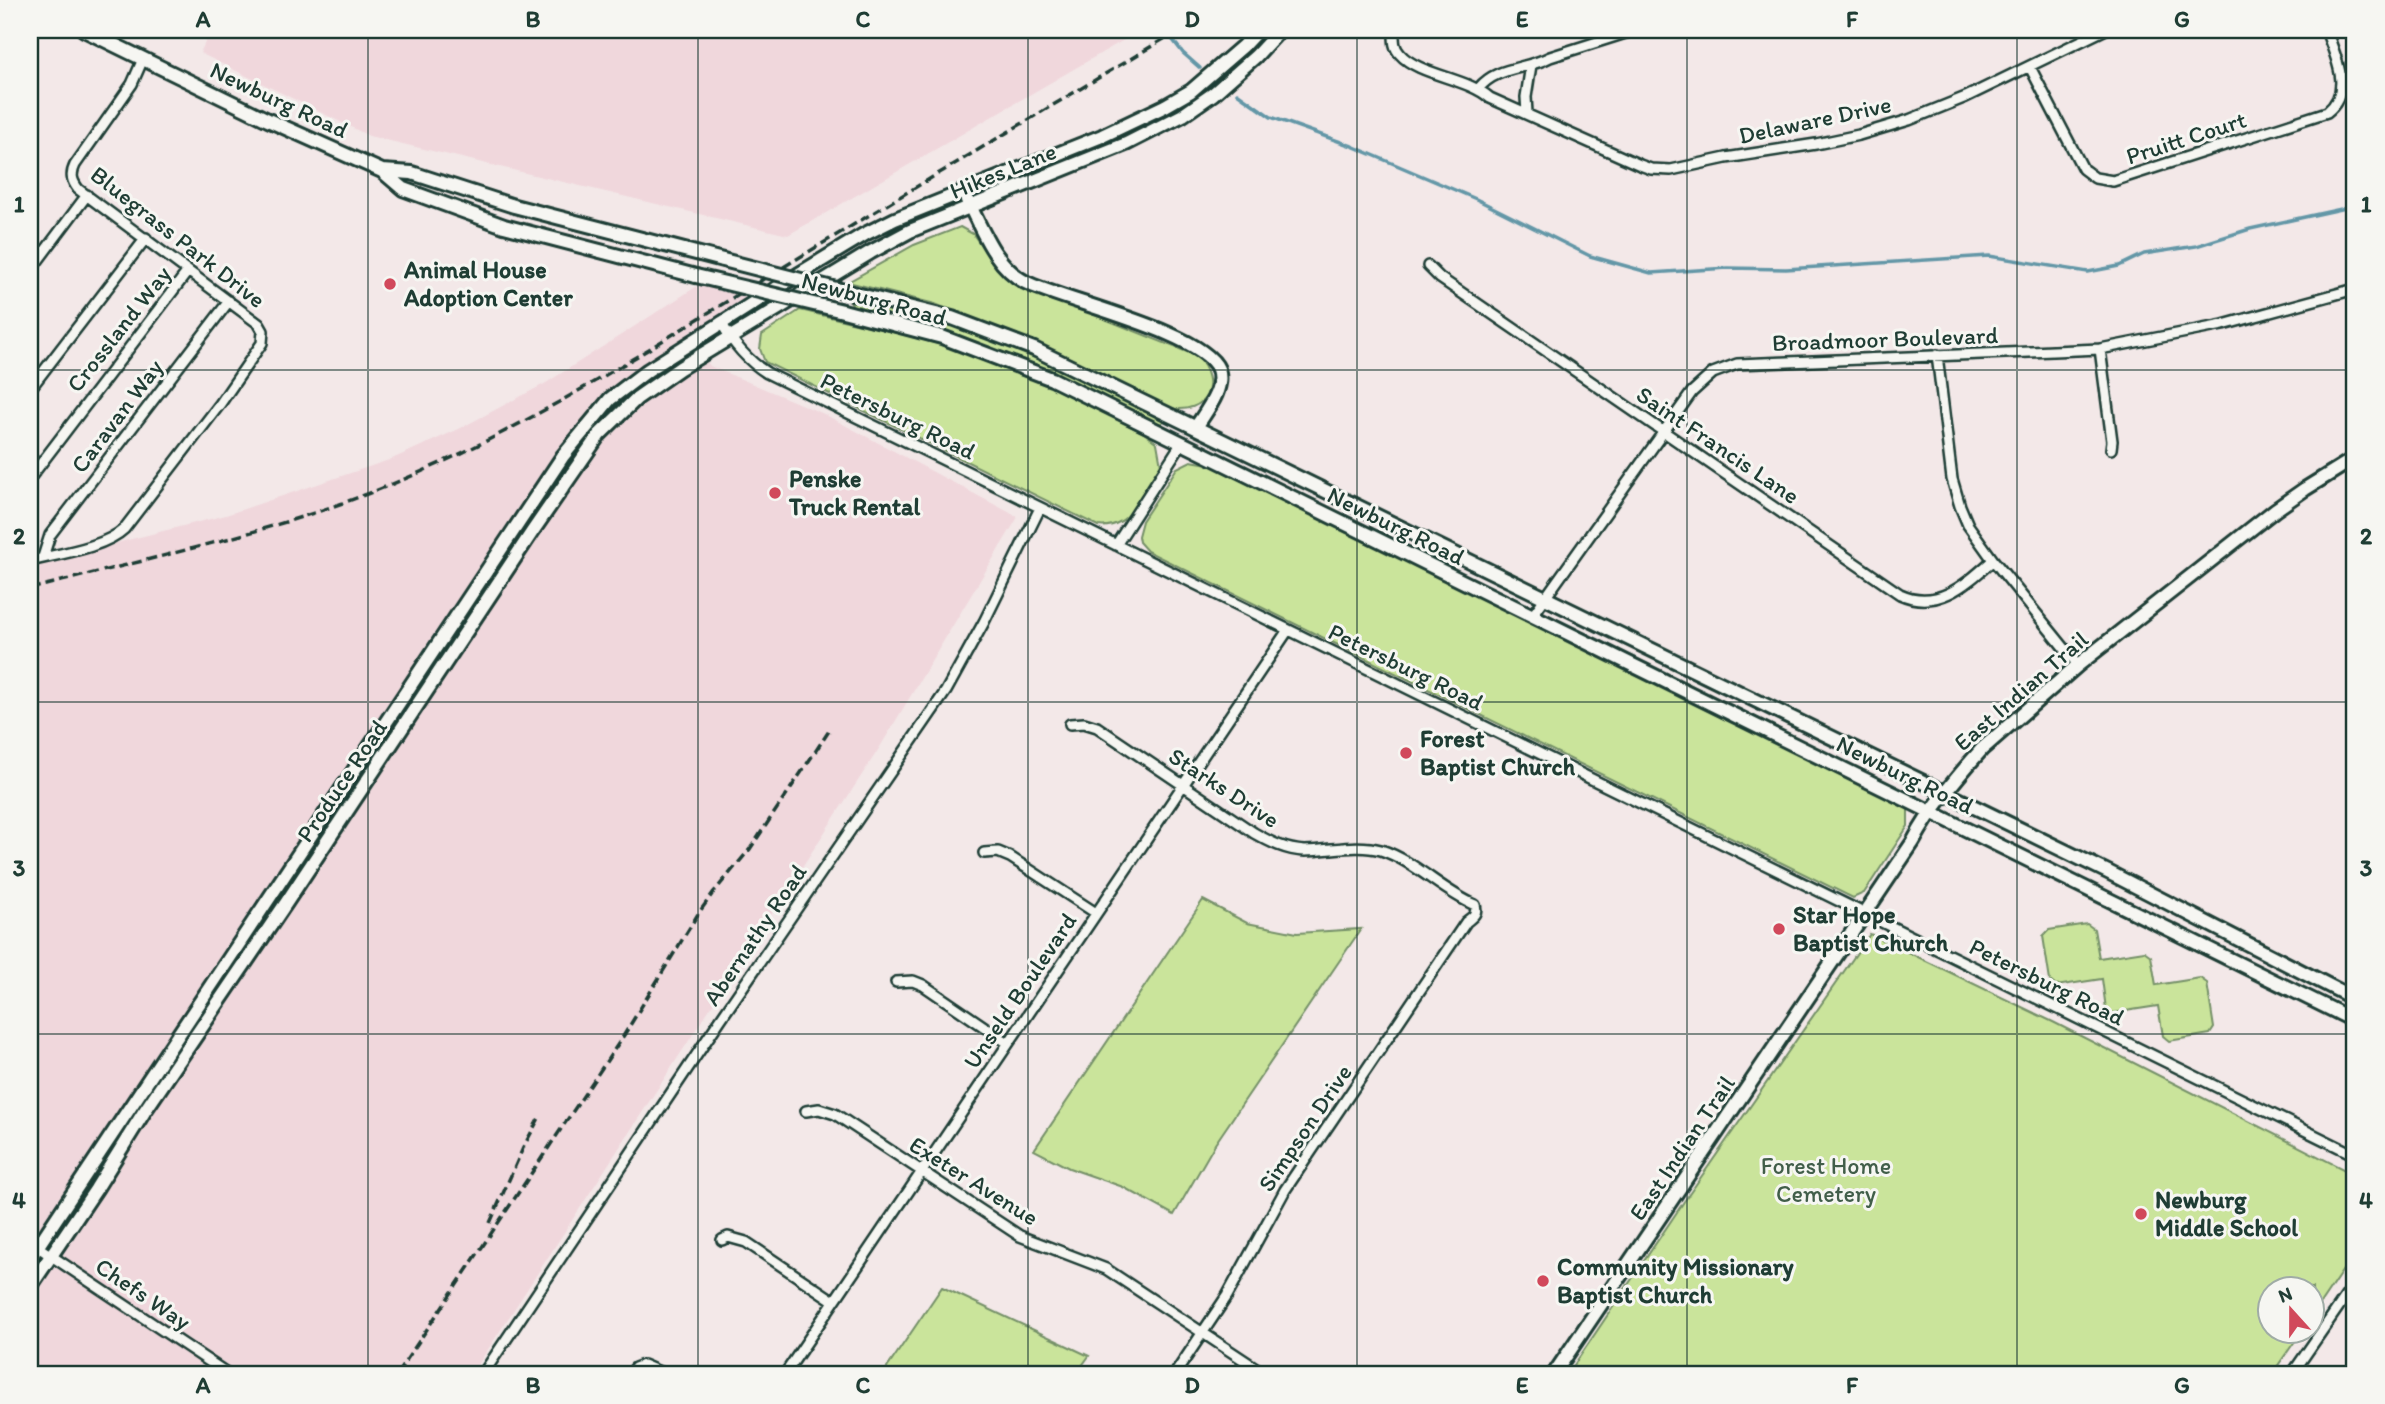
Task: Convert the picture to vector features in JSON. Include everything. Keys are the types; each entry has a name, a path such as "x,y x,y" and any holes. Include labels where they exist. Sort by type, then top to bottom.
{"main road":[{"name":"Newburg Road","path":"84,30 268,120 382,171 403,189 457,210 565,243 942,337 1052,379 2355,1021"},
{"name":"Hikes Lane","path":"721,322 864,234 962,191 1102,136 1165,106 1191,91 1258,30"},
{"name":"Hikes Lane","path":"729,336 870,251 910,231 1154,132 1213,94 1256,56 1280,30"},
{"name":"Newburg Road","path":"382,171 412,173 514,206 951,318 1034,349 2108,872 2355,999"},
{"path":"962,191 998,259 1025,282 1178,338 1212,360 1218,370 1219,384 1211,404 1196,427"},
{"name":"Produce Road","path":"30,1258 563,456 610,399 679,348 721,322"},
{"name":"Produce Road","path":"30,1287 575,467 599,435 637,398 729,336"},
{"name":"East Indian Trail","path":"1554,1374 1913,842 1930,811 1982,748 2078,665 2275,510 2355,458"}],"street":[{"path":"1479,88 1488,78 1635,30"},
{"name":"Delaware Drive","path":"1394,33 1396,49 1404,58 1461,84 1479,88 1490,98 1640,165 1651,169 1671,170 1859,135 1920,115 2031,67 2104,30"},
{"name":"Pruitt Court","path":"2031,67 2083,169 2095,178 2113,181 2327,112 2337,102 2342,86 2326,30"},
{"name":"Bluegrass Park Drive","path":"30,561 100,543 118,535 220,404 261,346 264,337 259,324 74,184 72,171 132,84 143,59"},
{"path":"1527,113 1526,97 1531,65"},
{"path":"30,271 87,195"},
{"path":"30,389 146,238"},
{"name":"Saint Francis Lane","path":"1428,266 1440,278 1908,597 1923,600 1946,596 1993,560"},
{"name":"Crossland Way","path":"30,478 188,271"},
{"name":"Broadmoor Boulevard","path":"1533,615 1692,392 1724,367 1747,363 2100,349 2223,325 2355,289"},
{"name":"Caravan Way","path":"43,558 50,535 229,301"},
{"name":"Petersburg Road","path":"721,322 729,336 755,366 767,373 2355,1154"},
{"path":"2100,349 2112,441 2110,449"},
{"path":"1937,355 1955,492 1968,525 2078,665"},
{"path":"1116,545 1181,444"},
{"name":"Abernathy Road","path":"483,1374 720,1020 946,691 984,622 1040,508"},
{"name":"Unseld Boulevard","path":"785,1374 1288,630"},
{"name":"Starks Drive","path":"1070,724 1084,723 1097,727 1273,844 1304,851 1356,847 1382,851 1407,863 1462,900 1475,905 1476,909"},
{"path":"984,853 998,852 1010,857 1096,914"},
{"name":"Simpson Drive","path":"1175,1374 1234,1286 1285,1190 1466,922 1476,914 1476,909"},
{"path":"896,982 913,981 923,985 1008,1043"},
{"name":"Exeter Avenue","path":"806,1111 819,1109 835,1114 1020,1236 1106,1269 1265,1374"},
{"path":"722,1240 728,1237 746,1242 834,1301"},
{"name":"Chefs Way","path":"38,1247 228,1374"},
{"path":"2292,1374 2355,1283"},
{"path":"635,1368 643,1365 664,1374"}],"shaded area":[{"path":"211,30 1141,30 788,235 369,136 200,53"},
{"path":"699,285 749,298 689,333 710,366 824,414 1018,517 880,747 472,1374 30,1374 30,565 226,515 392,459 459,429 546,383"}],"green space":[{"path":"960,227 973,234 994,264 1017,284 1197,356 1209,377 1207,395 1193,407 1169,408 1068,359 935,304 848,282 914,245"},
{"path":"850,301 916,314 983,336 1067,371 1164,419 1160,427 1006,354 928,327 853,306"},
{"path":"800,310 924,340 1011,369 1144,433 1157,443 1161,465 1144,496 1129,515 1109,526 1098,526 765,362 760,349 762,335"},
{"path":"1191,461 1208,464 1870,789 1908,809 1908,826 1864,893 1853,898 1147,551 1139,542 1138,536 1142,521 1177,468"},
{"path":"1203,900 1247,923 1297,933 1361,929 1215,1144 1174,1215 1123,1187 1069,1168 1034,1150"},
{"path":"2087,924 2094,929 2099,958 2144,951 2151,956 2156,985 2200,978 2207,983 2214,1028 2210,1034 2169,1041 2163,1036 2158,1006 2113,1013 2106,1009 2102,979 2056,986 2050,981 2043,936 2049,930"},
{"name":"Forest Home Cemetery","path":"1870,934 2053,1022 2355,1175 2355,1252 2326,1295 2326,1274 2256,1274 2256,1344 2293,1344 2272,1374 1568,1374"},
{"path":"942,1287 1089,1356 1076,1374 883,1374"}],"waterway":[{"path":"1165,30 1183,53 1200,68"},
{"path":"1237,93 1271,117 1352,146 1476,199 1590,256 1651,273 1728,268 1786,269 1989,256 2088,272 2119,266 2144,254 2196,246 2250,229 2355,206"}],"railway":[{"path":"30,589 280,524 377,490 468,450 592,383 1179,30"},
{"path":"397,1374 624,1035 698,914 750,849 829,731"},
{"path":"490,1223 539,1118"}],"place":[{"name":"Animal House Adoption Center","path":"390,284"},
{"name":"Penske Truck Rental","path":"775,493"},
{"name":"Forest Baptist Church","path":"1406,753"},
{"name":"Star Hope Baptist Church","path":"1779,929"},
{"name":"Newburg Middle School","path":"2141,1214"},
{"name":"Community Missionary Baptist Church","path":"1543,1281"}]}
